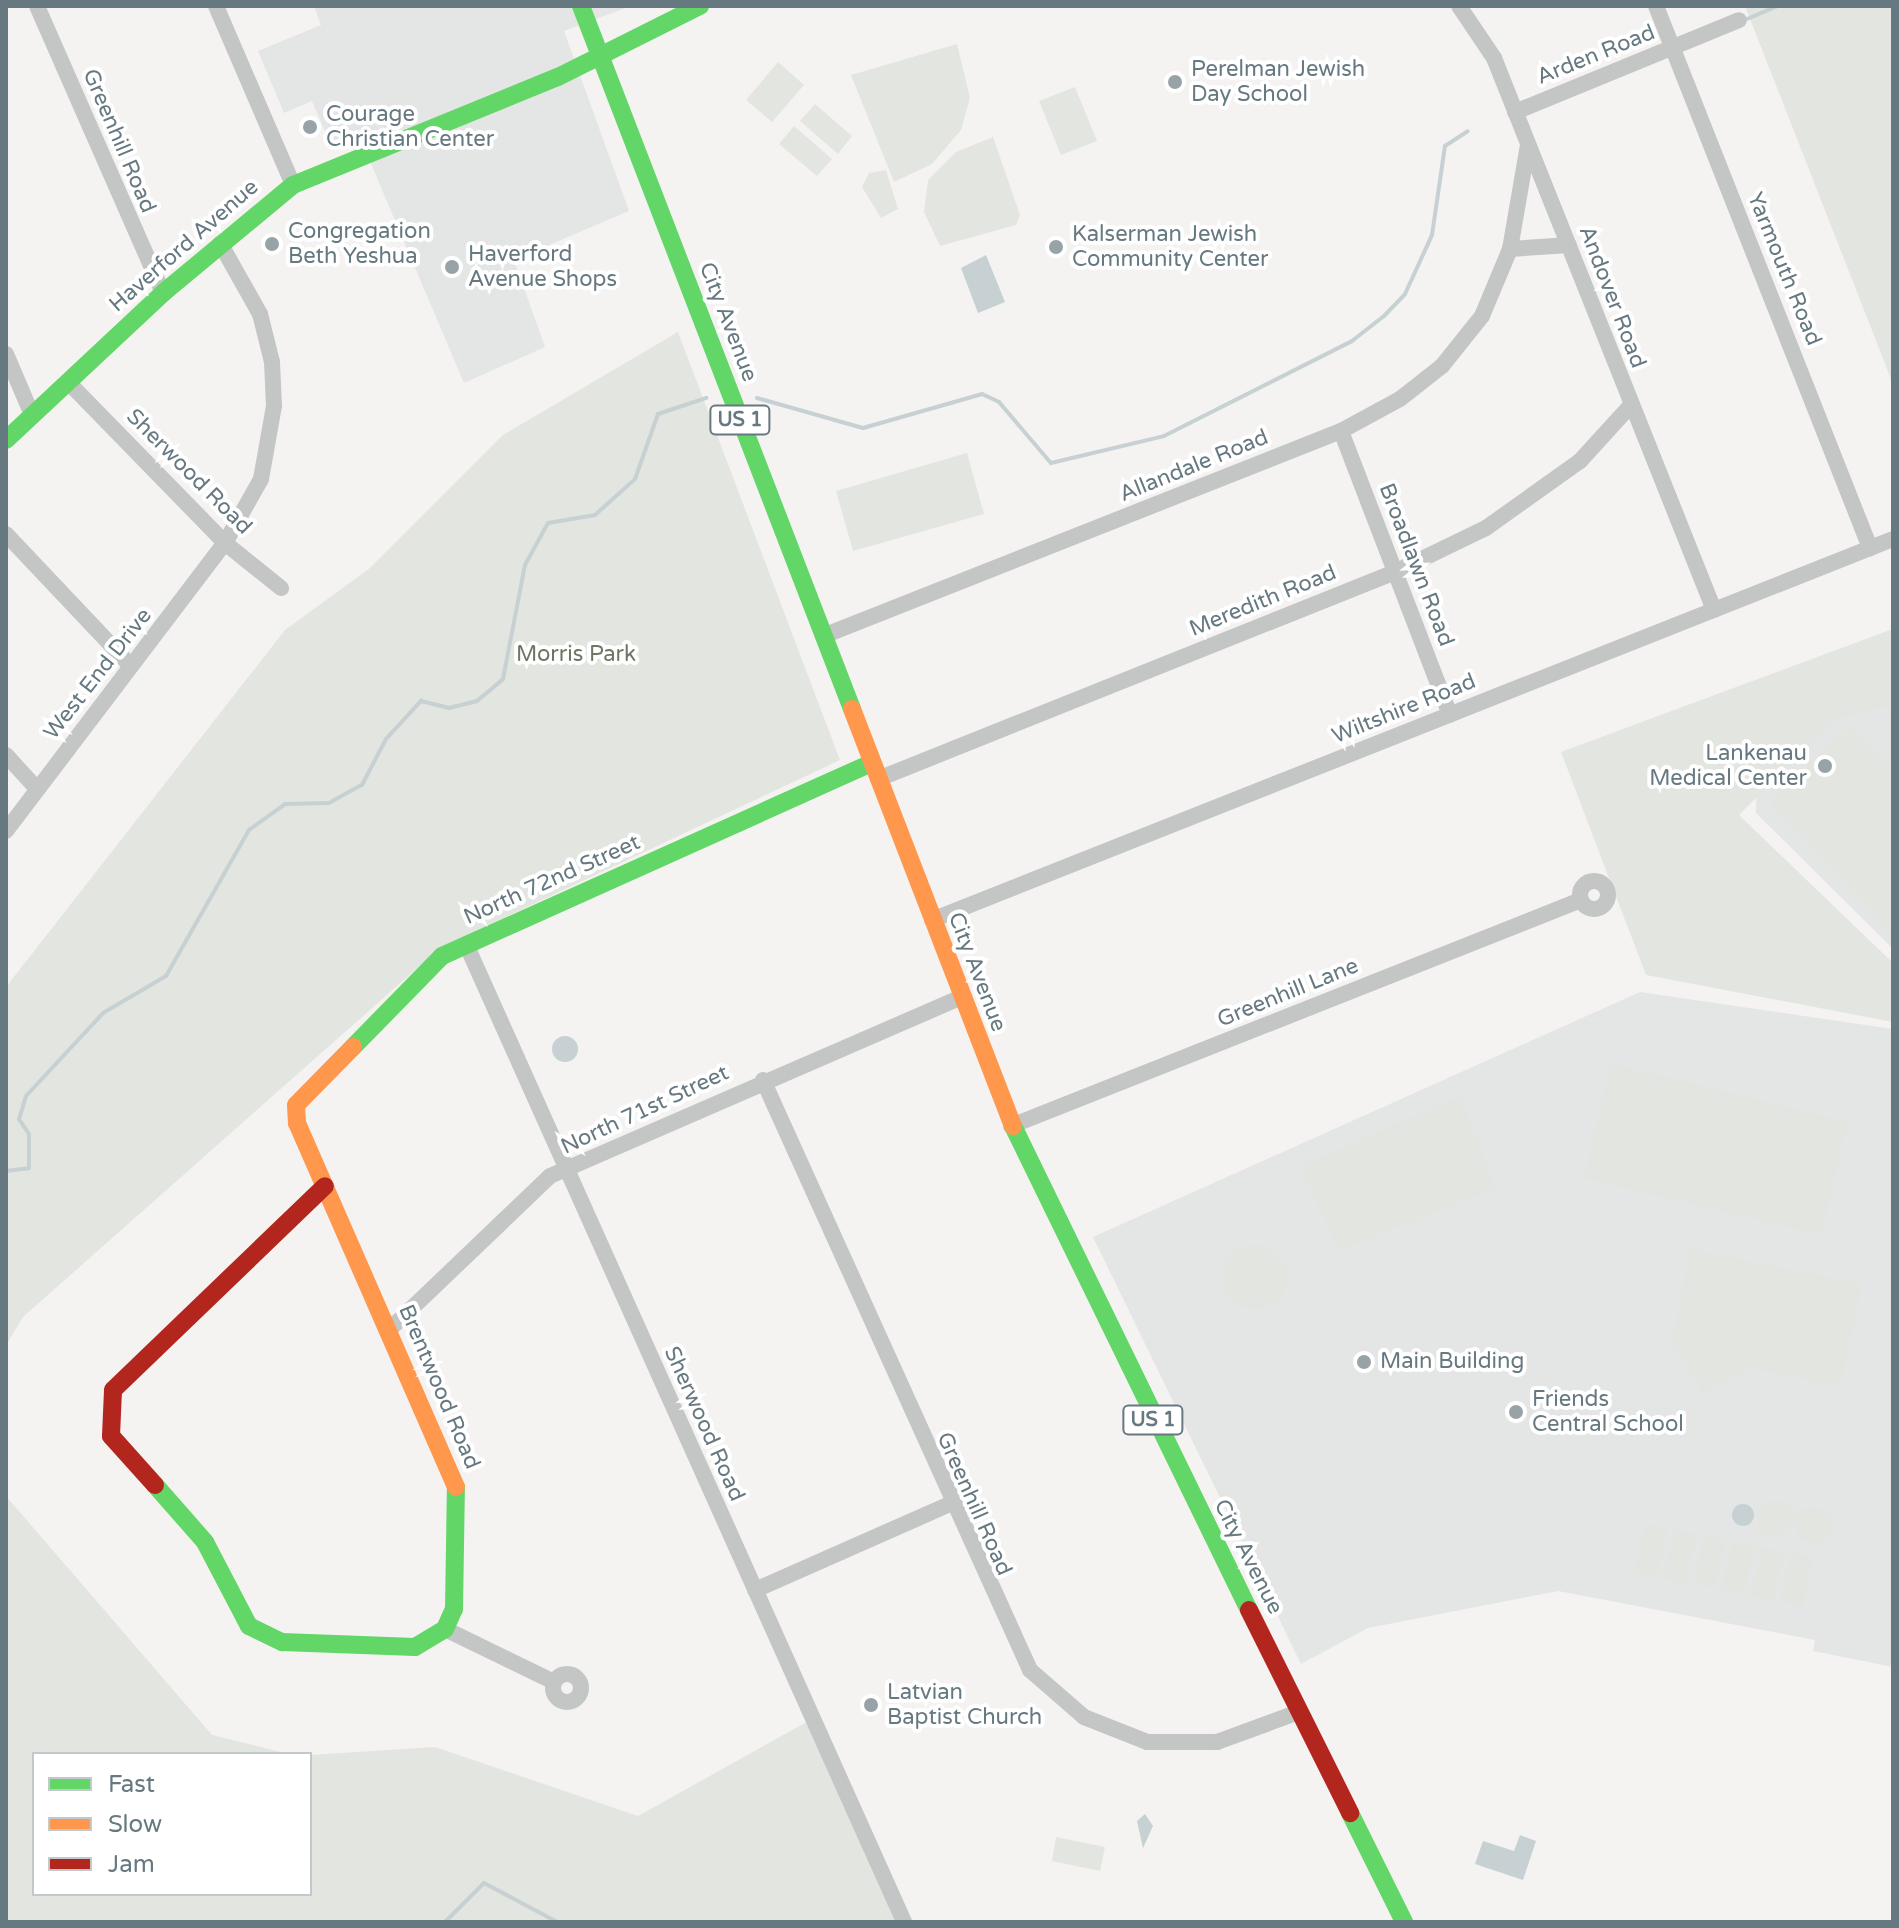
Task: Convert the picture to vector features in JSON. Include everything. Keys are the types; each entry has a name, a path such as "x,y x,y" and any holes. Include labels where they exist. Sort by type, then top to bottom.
{"main road":[{"name":"City Avenue","path":"581,6 1011,1126 1404,1922"},
{"name":"Haverford Avenue","path":"6,440 163,293 293,185 600,57 700,6"},
{"name":"North 72nd Street","path":"296,1105 442,956 874,771"},
{"name":"Brentwood Road","path":"296,1105 325,1186 390,1329 456,1488 454,1609 445,1629"},
{"path":"325,1186 113,1390 108,1411 116,1443 205,1542 249,1626 267,1638 415,1647 445,1629"}],"street":[{"name":"Greenhill Road","path":"37,6 163,293"},
{"path":"216,6 293,185"},
{"name":"Andover Road","path":"1459,6 1494,58 1630,406 1714,610"},
{"name":"Yarmouth Road","path":"1656,6 1870,548"},
{"name":"Arden Road","path":"1515,112 1739,20"},
{"name":"Allandale Road","path":"823,636 1341,431 1400,399 1449,357 1482,316 1510,249 1528,145"},
{"path":"220,243 260,314 274,406 261,479 225,543"},
{"path":"1510,249 1569,245"},
{"path":"6,354 32,415"},
{"name":"Sherwood Road","path":"69,383 225,543 281,588"},
{"name":"Meredith Road","path":"874,771 1395,572 1529,501 1580,461 1630,406"},
{"name":"Broadlawn Road","path":"1341,431 1450,715"},
{"path":"6,534 130,665"},
{"name":"Wiltshire Road","path":"932,920 1893,539"},
{"name":"West End Drive","path":"6,831 225,543"},
{"path":"6,755 37,789"},
{"name":"Greenhill Lane","path":"1011,1126 1581,900"},
{"name":"Sherwood Road","path":"466,944 904,1922"},
{"name":"North 71st Street","path":"390,1329 550,1176 567,1172 763,1080 961,997"},
{"name":"Greenhill Road","path":"763,1080 950,1504 1030,1670 1084,1717 1147,1742 1194,1745 1240,1738 1299,1712"},
{"path":"755,1590 950,1504"},
{"path":"445,1629 554,1682"}],"shaded area":[{"path":"314,6 631,6 564,31 629,211 514,260 545,347 464,383 360,138 332,148 312,101 284,113 258,51 321,25"},
{"path":"986,255 1005,302 978,313 961,268"},
{"name":"Lankenau Medical Center","path":"1893,675 1893,949 1756,813 1757,720"},
{"name":"Friends Central School","path":"1640,992 1893,1029 1893,1667 1813,1651 1815,1640 1558,1591 1368,1628 1301,1664 1093,1237"},
{"path":"565,1036 574,1040 578,1049 574,1058 565,1062 556,1058 552,1049 556,1040"},
{"path":"1739,1504 1747,1504 1754,1515 1747,1526 1739,1526 1732,1519 1732,1511"},
{"path":"1145,1814 1153,1826 1143,1848 1137,1821"},
{"path":"1520,1835 1536,1841 1523,1880 1475,1864 1483,1841 1514,1851"}],"green space":[{"path":"1745,6 1893,6 1893,384"},
{"path":"957,44 970,98 961,130 932,164 894,182 851,75"},
{"path":"778,62 804,85 772,122 746,100"},
{"path":"1075,87 1097,141 1061,155 1039,101"},
{"path":"815,104 852,136 838,154 800,121"},
{"path":"794,126 832,159 817,176 779,144"},
{"path":"993,137 1020,215 1016,225 940,246 924,212 928,180 956,152"},
{"path":"886,170 898,209 881,218 862,187 869,173"},
{"name":"Morris Park","path":"678,332 840,760 440,948 23,1317 6,1345 6,987 285,630 370,568 503,435"},
{"path":"967,453 984,514 853,551 836,491"},
{"path":"1893,629 1893,704 1834,720 1739,815 1893,963 1893,1022 1646,975 1561,752"},
{"path":"1851,726 1893,771 1893,934 1770,803"},
{"path":"1611,1064 1848,1122 1820,1235 1584,1178"},
{"path":"1461,1096 1495,1188 1338,1251 1301,1166"},
{"path":"1255,1245 1267,1247 1278,1254 1285,1265 1285,1289 1278,1300 1267,1307 1255,1309 1243,1307 1232,1300 1225,1289 1223,1277 1225,1265 1232,1254 1243,1247"},
{"path":"1691,1249 1862,1284 1840,1387 1750,1368 1703,1393 1681,1353 1670,1350"},
{"path":"6,1496 212,1735 281,1752 32,1752 32,1896 312,1896 312,1755 435,1747 638,1816 812,1719 900,1922 6,1922"},
{"path":"1775,1500 1788,1505 1793,1518 1788,1531 1775,1536 1762,1531 1757,1518 1762,1505"},
{"path":"1813,1507 1826,1512 1831,1525 1826,1538 1813,1543 1800,1538 1795,1525 1800,1512"},
{"path":"1646,1523 1668,1529 1656,1577 1634,1572"},
{"path":"1675,1529 1697,1535 1685,1583 1663,1578"},
{"path":"1704,1535 1726,1540 1714,1588 1693,1583"},
{"path":"1733,1541 1755,1546 1744,1594 1722,1589"},
{"path":"1762,1547 1784,1552 1773,1600 1751,1595"},
{"path":"1791,1553 1813,1558 1802,1607 1780,1601"},
{"path":"1056,1837 1105,1847 1100,1871 1052,1861"}],"waterway":[{"path":"1747,19 1778,6"},
{"path":"757,398 863,428 982,394 999,402 1051,463 1164,436 1352,341 1384,316 1405,294 1432,235 1445,146 1468,131"},
{"path":"6,1171 29,1168 29,1134 19,1119 26,1096 103,1013 166,976 249,830 285,804 329,803 362,785 386,739 421,701 449,708 477,701 503,679 525,565 548,523 595,515 635,479 658,414 706,398"},
{"path":"445,1922 484,1883 557,1922"}],"traffic: fast":[{"path":"581,6 852,709"},
{"path":"6,440 163,293 293,185 558,77 700,6"},
{"path":"353,1047 442,956 871,763"},
{"path":"1013,1126 1249,1610"},
{"path":"155,1485 205,1542 249,1626 282,1642 415,1647 445,1629 454,1609 456,1487"},
{"path":"1350,1813 1404,1922"}],"traffic: slow":[{"path":"852,709 1013,1126"},
{"path":"353,1047 296,1105 297,1123 456,1487"}],"traffic: jam":[{"path":"155,1485 111,1436 113,1390 325,1186"},
{"path":"1249,1610 1350,1813"}],"place":[{"name":"Perelman Jewish Day School","path":"1175,82"},
{"name":"Courage Christian Center","path":"310,127"},
{"name":"Congregation Beth Yeshua","path":"272,244"},
{"name":"Kalserman Jewish Community Center","path":"1056,247"},
{"name":"Haverford Avenue Shops","path":"452,267"},
{"name":"Lankenau Medical Center","path":"1825,766"},
{"name":"Main Building","path":"1364,1362"},
{"name":"Friends Central School","path":"1516,1412"},
{"name":"Latvian Baptist Church","path":"871,1705"}]}
